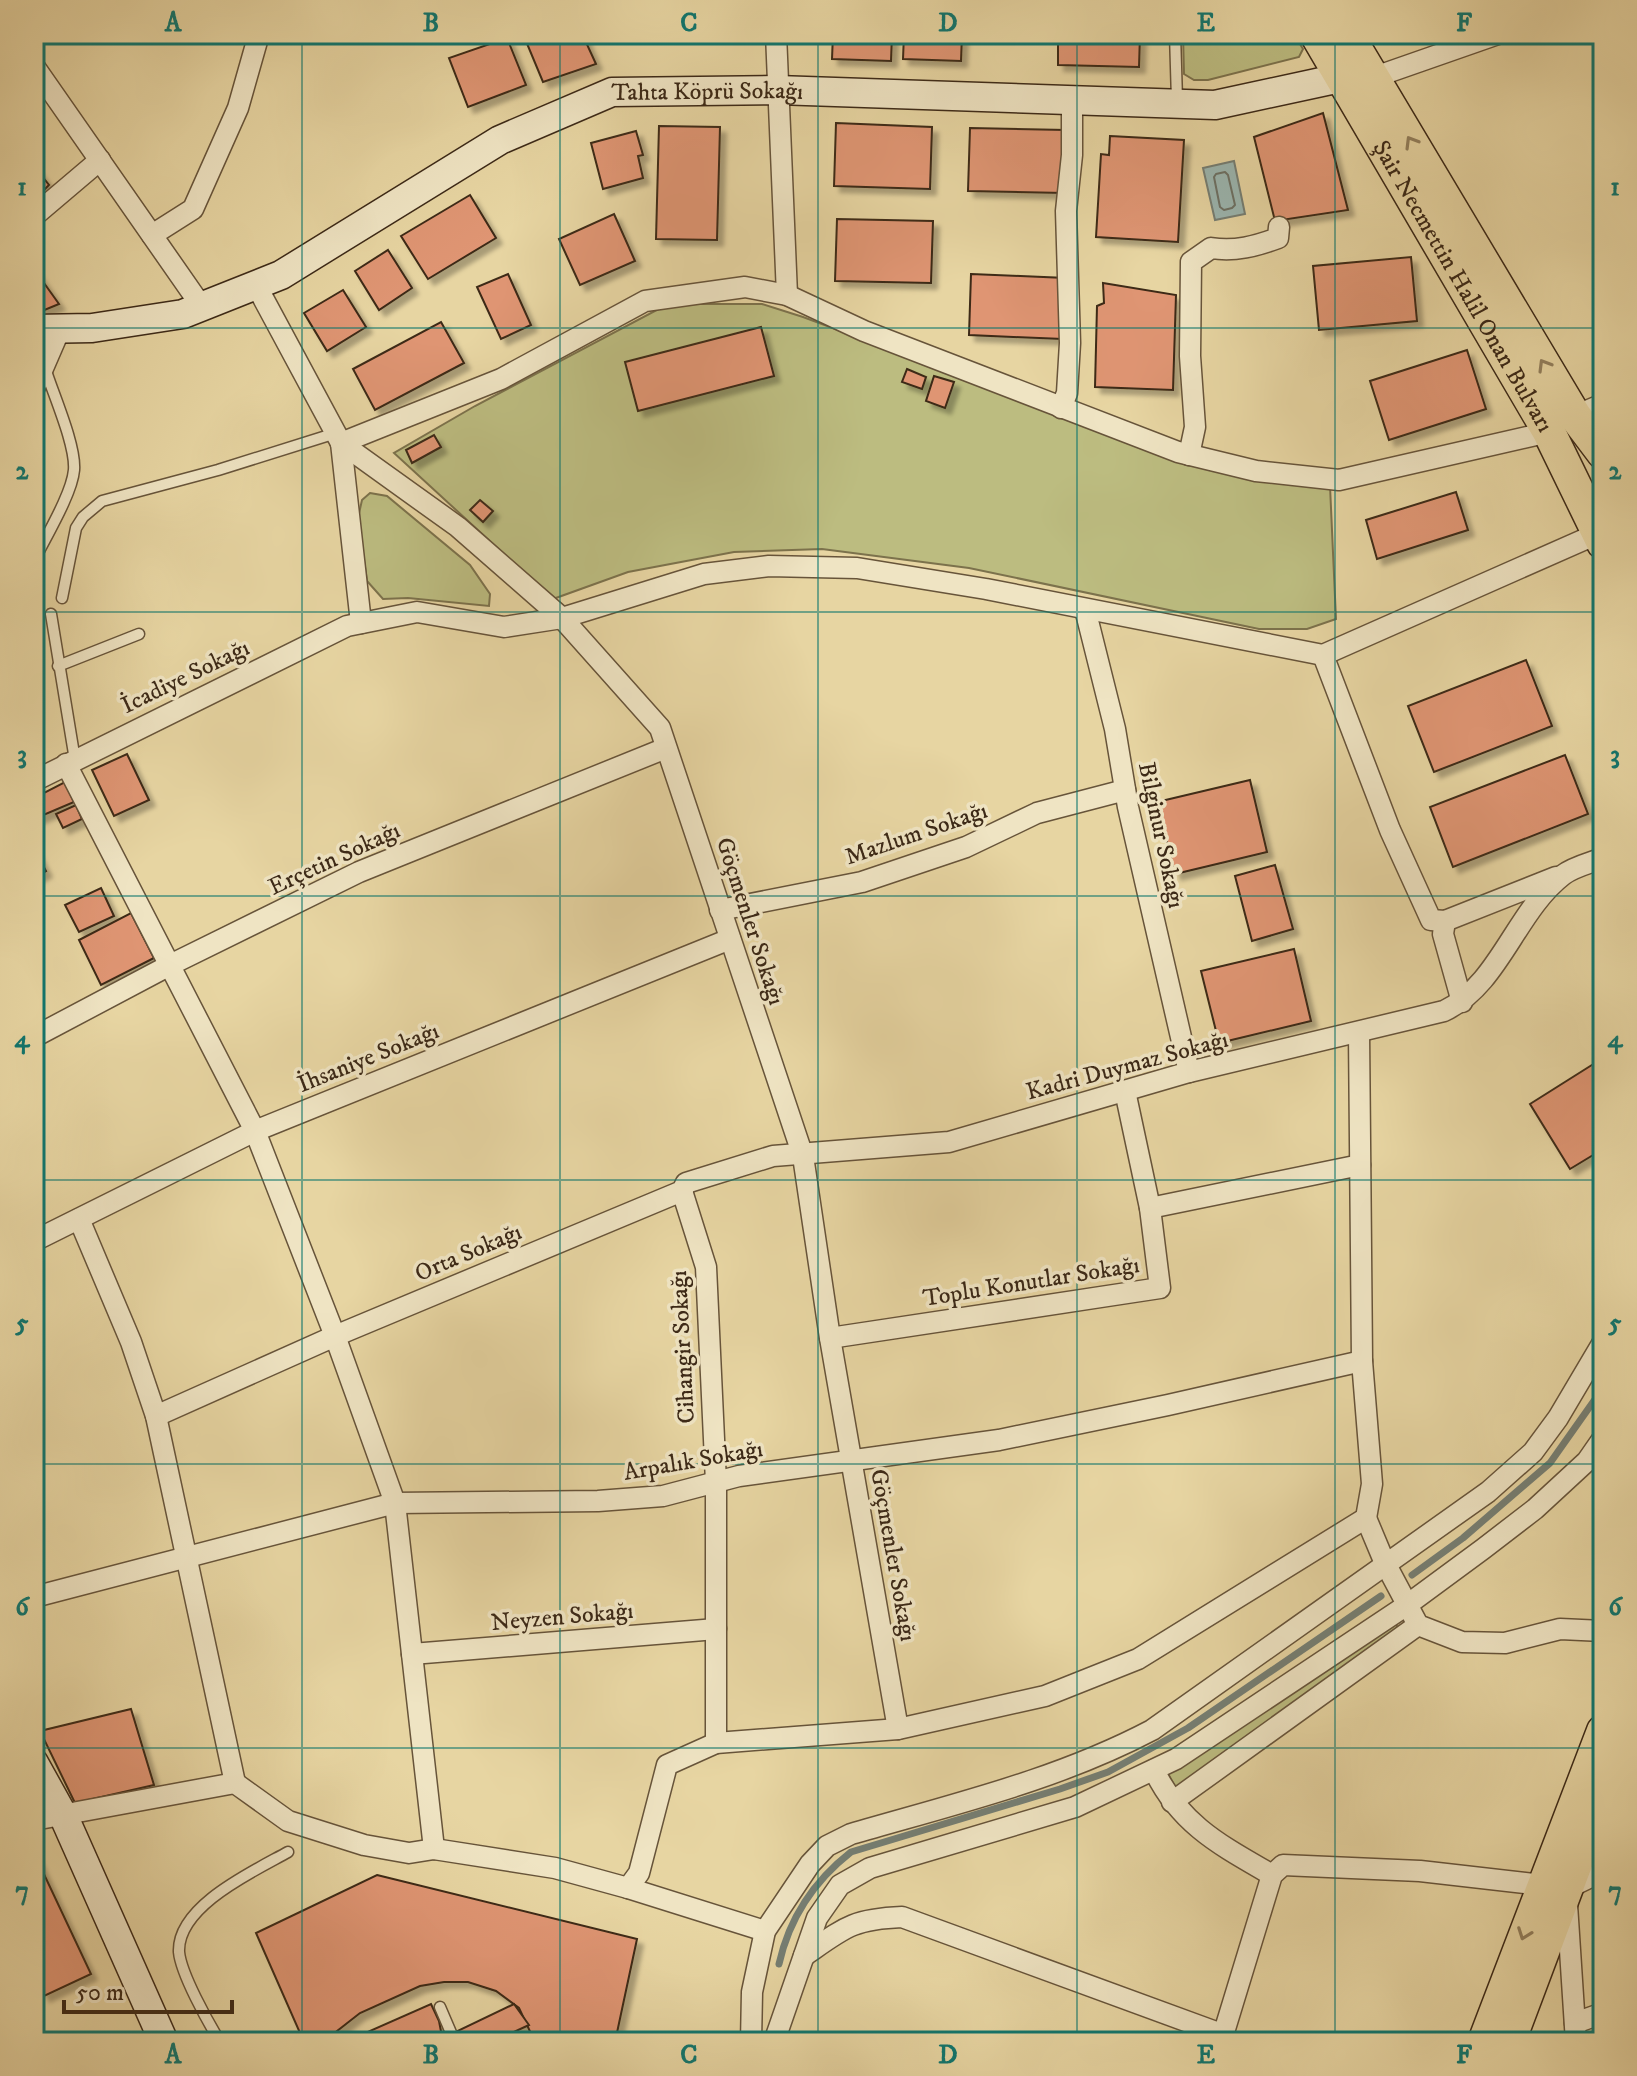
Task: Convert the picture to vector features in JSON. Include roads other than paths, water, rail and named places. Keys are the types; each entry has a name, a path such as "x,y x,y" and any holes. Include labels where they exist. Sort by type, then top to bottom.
{"main road":[{"name":"Şair Necmettin Halil Onan Bulvarı","path":"1316,34 1356,78 1576,417 1603,453"},
{"name":"Şair Necmettin Halil Onan Bulvarı","path":"1347,34 1356,78"},
{"name":"Şair Necmettin Halil Onan Bulvarı","path":"1576,417 1601,538"},
{"path":"1509,2042 1582,1790 1603,1731"},
{"path":"1484,2042 1554,1887 1603,1794"}],"street":[{"path":"152,235 193,209 238,108 258,40 278,34"},
{"path":"776,34 787,295"},
{"path":"1356,78 1498,34"},
{"path":"34,66 202,307"},
{"name":"Tahta Köprü Sokağı","path":"47,329 92,328 183,314 281,275 500,140 612,92 777,90 1215,105 1356,78"},
{"path":"1061,408 1067,393 1070,333 1066,211 1072,155 1072,100"},
{"path":"34,216 100,160"},
{"path":"1189,455 1195,427 1190,356 1191,262 1211,248 1225,250 1254,246 1278,238 1279,227"},
{"name":"Göçmenler Sokağı","path":"256,285 339,438 458,527 562,618 660,728 803,1156 830,1338 898,1729"},
{"path":"361,623 339,438 501,379 645,301 745,287 787,295 864,331 1061,408 1189,455 1256,471 1339,480 1576,417"},
{"path":"34,389 44,365 47,329"},
{"path":"1462,1002 1443,934 1445,921 1431,920 1390,830 1323,655 1601,538"},
{"name":"İcadiye Sokağı","path":"34,781 347,626 417,612 504,627 562,618 704,574 769,566 857,568 986,589 1323,655"},
{"name":"Bilginur Sokağı","path":"1085,609 1115,729 1125,790 1189,1072"},
{"name":"Erçetin Sokağı","path":"34,1037 170,965 359,872 666,748"},
{"path":"70,762 255,1131 335,1336 395,1503 434,1849"},
{"name":"Mazlum Sokağı","path":"720,910 862,882 966,847 1037,813 1125,790"},
{"name":"Kadri Duymaz Sokağı","path":"1445,921 1603,858"},
{"name":"Kadri Duymaz Sokağı","path":"803,1156 949,1142 1189,1072 1444,1011 1462,1002 1489,971 1529,910 1564,874"},
{"name":"İhsaniye Sokağı","path":"34,1241 255,1131 730,939"},
{"path":"1359,1032 1362,1361 1372,1484 1366,1518 1386,1565 1418,1625 1462,1642 1505,1643 1560,1629 1603,1631"},
{"name":"Toplu Konutlar Sokağı","path":"830,1338 1160,1288 1150,1208 1125,1091"},
{"name":"Orta Sokağı","path":"156,1416 335,1336 682,1191 686,1183 773,1156 803,1156"},
{"path":"1150,1208 1360,1165"},
{"name":"Cihangir Sokağı","path":"682,1191 706,1267 716,1482 716,1743"},
{"path":"79,1219 131,1342 156,1416 235,1783 288,1821 379,1848 409,1853 434,1849 555,1868 765,1931"},
{"path":"751,2042 752,1992 765,1931 810,1864 827,1846 851,1834 1043,1779 1107,1754 1152,1730 1488,1492 1533,1452 1558,1418 1603,1342"},
{"name":"Arpalık Sokağı","path":"34,1597 395,1503 663,1496 752,1474 999,1440 1362,1361"},
{"path":"774,2042 817,1918 840,1885 870,1868 1075,1807 1176,1759 1407,1605 1535,1509 1587,1461 1603,1438"},
{"path":"628,1888 639,1873 667,1765 716,1743 898,1729 1045,1696 1138,1659 1366,1518"},
{"path":"1172,1802 1418,1625"},
{"name":"Neyzen Sokağı","path":"412,1654 716,1629"},
{"path":"34,1763 64,1817 164,2042"},
{"path":"1154,1770 1166,1796 1199,1830 1272,1875"},
{"path":"34,1820 64,1817 235,1783"},
{"path":"804,1956 848,1926 871,1918 902,1917 1222,2038 1272,1875 1283,1865 1420,1871 1554,1887 1603,1871"},
{"path":"1554,1887 1576,2033 1603,2013"}],"lane":[{"path":"1175,34 1177,103"},
{"path":"34,561 71,482 74,467 72,451 44,365"},
{"path":"62,598 76,528 83,517 102,501 339,438"},
{"path":"51,614 70,762"},
{"path":"58,666 139,634"},
{"path":"220,2042 199,2007 179,1953 184,1927 223,1888 288,1852"},
{"path":"440,2007 455,2042"}],"water":[{"path":"1234,161 1245,214 1215,220 1203,168"}],"waterway":[{"path":"1412,1575 1463,1538 1550,1463 1603,1388"},
{"path":"779,1964 796,1916 826,1875 851,1852 1108,1772 1188,1728 1381,1596"}]}
